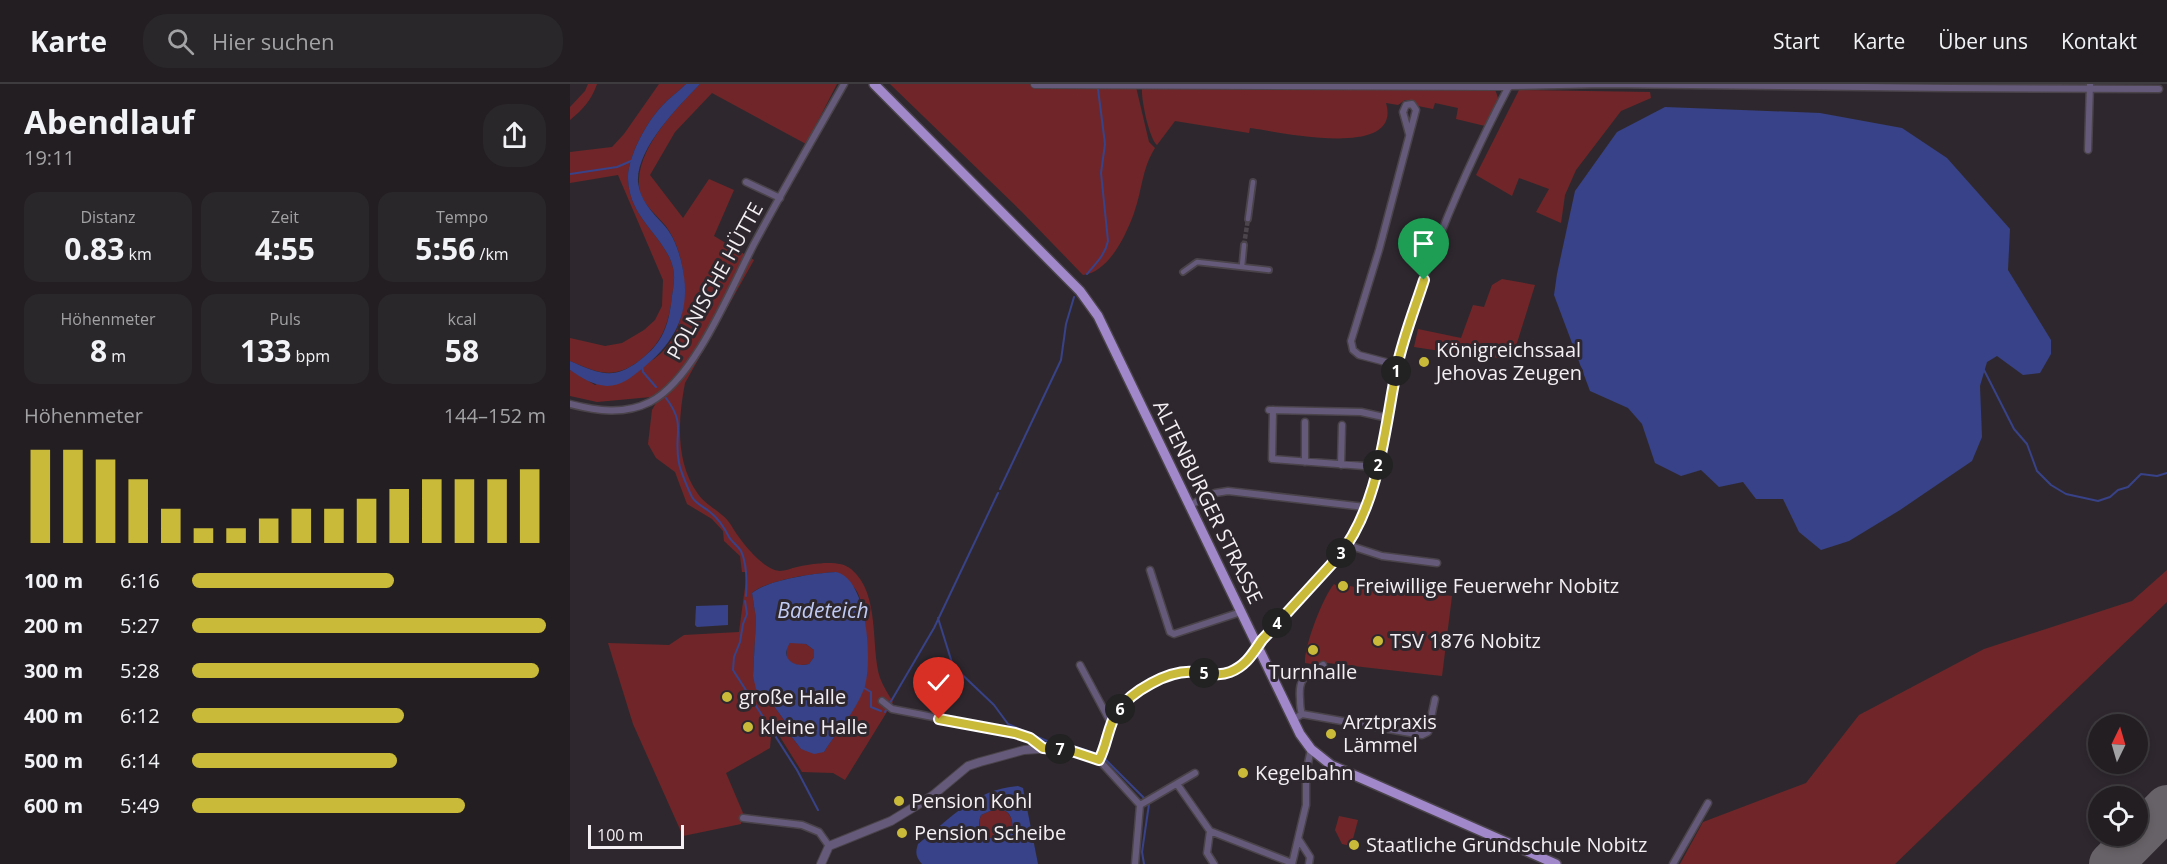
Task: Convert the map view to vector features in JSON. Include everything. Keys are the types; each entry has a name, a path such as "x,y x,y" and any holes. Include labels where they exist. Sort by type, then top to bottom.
{"main road":[{"name":"ALTENBURGER STRASSE","path":"874,84 1083,294 1098,316 1293,720 1311,749 1330,765 1556,864"}],"street":[{"name":"POLNISCHE HÜTTE","path":"570,404 596,411 616,411 650,402 674,386 687,369 844,84"},
{"path":"1035,84 1604,84 1950,88 2089,86 2159,89"},
{"path":"1100,757 1118,712 1132,697 1154,682 1174,674 1192,671 1215,675 1231,671 1247,661 1348,545 1365,507 1377,467 1397,365 1424,280 1456,193 1510,85"},
{"path":"2088,150 2089,86"},
{"path":"1397,365 1359,355 1353,350 1351,341 1379,250 1409,134"},
{"name":"POLNISCHE HÜTTE","path":"746,182 780,198"},
{"path":"1248,219 1253,182"},
{"path":"1242,266 1244,245"},
{"path":"1183,272 1197,262 1269,270"},
{"path":"1377,467 1272,459 1271,410 1361,412 1388,418"},
{"path":"1305,422 1305,462"},
{"path":"1341,465 1342,425"},
{"path":"1190,505 1215,493 1228,491 1365,507"},
{"path":"1348,545 1382,556 1437,563"},
{"path":"1149,570 1170,632 1174,634 1241,612"},
{"path":"1080,665 1112,725"},
{"path":"1302,714 1299,691 1301,680 1308,673 1323,665"},
{"path":"1293,720 1302,714 1422,735 1426,734 1430,727 1435,699"},
{"path":"882,701 892,709 1015,733 1030,738 1043,748"},
{"path":"821,864 829,846 891,820 932,796 968,766 1024,750 1043,748 1069,750 1100,757 1145,803"},
{"path":"1177,784 1209,831 1292,864 1306,806 1306,773 1311,749"},
{"path":"1135,864 1145,803 1195,773"},
{"path":"1674,864 1708,803"},
{"path":"743,818 802,825 819,832 829,846"},
{"path":"1209,831 1207,853 1214,864"},
{"path":"1299,840 1310,857 1309,864"}],"shaded area":[{"path":"588,84 597,84 586,104 570,120 570,107 585,91"},
{"path":"659,84 686,84 662,106 644,130 634,151 628,179 634,205 663,247 673,268 674,282 670,312 666,326 651,351 626,369 609,373 600,372 570,361 570,338 605,346 622,343 644,330 655,320 662,306 663,280 618,175 570,183 570,152 612,147 624,134"},
{"path":"700,84 837,84 806,144 712,93 675,132 650,175 683,218 709,179 734,190 714,236 754,260 685,383 680,440 685,468 691,482 701,498 728,520 752,553 773,569 782,571 825,563 840,564 851,569 867,592 871,606 880,678 893,702 845,780 833,773 802,772 777,732 771,736 770,748 726,773 743,813 741,824 683,836 633,724 608,643 669,645 684,635 739,632 747,572 742,572 740,556 724,541 723,531 712,519 687,504 675,472 656,458 648,444 652,410 656,403 651,397 597,402 570,396 570,370 595,385 654,359 667,347 676,332 682,314 684,295 684,276 680,257 665,225 643,199 639,179 641,166 653,140","holes":["836,572 856,590 860,598 866,639 865,681 855,706 824,752 801,749 791,736 790,728 773,705 764,699 753,676 756,619 752,593 768,584"]},
{"path":"890,84 1053,84 1136,87 1149,142 1155,148 1145,172 1134,213 1115,251 1101,267 1083,275 1022,212"},
{"path":"1142,88 1495,89 1498,98 1485,126 1456,119 1458,108 1435,103 1433,109 1418,106 1414,101 1405,100 1398,105 1386,103 1386,121 1376,132 1357,137 1309,137 1250,128 1249,133 1175,121 1157,145 1146,118"},
{"path":"1519,90 1650,92 1651,98 1621,111 1576,170 1565,195 1561,223 1536,212 1549,189 1519,178 1512,196 1476,175"},
{"path":"1502,279 1535,285 1512,359 1414,347 1418,329 1461,338 1473,305 1484,307 1492,285"},
{"path":"2167,570 2167,602 1895,864 1680,864 1703,822 1806,783 1859,715 1984,649 2132,601"},
{"name":"TSV 1876 Nobitz","path":"1334,584 1345,592 1350,586 1359,588 1365,586 1452,596 1442,676 1327,663 1326,666 1305,663 1315,622"},
{"path":"794,642 806,644 814,650 814,657 809,664 797,665 787,658 787,647"},
{"path":"997,808 1010,815 1013,829 998,840 985,835 980,829 981,815"},
{"path":"1339,816 1358,820 1351,846 1342,844 1335,830"}],"water":[{"path":"686,84 700,84 670,116 651,143 639,169 638,182 644,200 667,228 677,249 685,281 683,310 673,335 655,358 622,383 607,386 597,384 570,370 570,361 600,372 609,373 626,369 656,345 668,319 674,282 673,268 663,247 634,205 628,179 634,151 650,121 665,103"},
{"path":"1665,107 1820,113 1902,128 1947,158 2010,229 2008,270 2051,340 2051,354 2040,373 2023,375 1997,356 1987,362 1980,386 1982,437 1972,461 1900,510 1849,541 1821,550 1799,532 1783,499 1756,499 1743,482 1719,487 1701,470 1681,476 1655,463 1642,424 1628,408 1590,391 1554,295 1575,191 1617,132"},
{"name":"Badeteich","path":"836,572 847,578 855,589 861,605 868,643 867,677 856,706 824,752 814,754 801,749 791,736 790,728 773,705 756,689 753,676 756,619 752,593 759,588 780,581","holes":["790,643 806,644 814,650 814,657 809,664 799,665 787,658"]},
{"path":"728,605 728,625 697,627 695,625 696,606"},
{"path":"1018,786 1023,788 1038,864 922,864 917,855 918,844 976,799 1002,789","holes":["997,808 1010,815 1013,829 1000,837 988,837 980,830 981,815"]}],"waterway":[{"path":"1087,274 1102,255 1108,241 1101,173 1105,144 1098,89"},
{"path":"570,174 617,167 631,161"},
{"path":"1000,489 1061,360 1066,324 1074,297"},
{"path":"642,366 643,372 656,387"},
{"path":"1984,370 2014,429 2027,444 2037,471 2051,485 2066,494 2098,501 2128,487 2141,474 2157,476 2167,473"},
{"path":"666,398 678,423 678,453 685,480 694,499 716,517 741,551 745,567 746,596"},
{"path":"890,703 934,628 998,493"},
{"path":"745,601 747,614 734,657 733,670 797,770 818,810"},
{"path":"938,618 953,666 994,705 1008,724 1047,741 1101,755 1145,799 1149,804 1142,852 1144,864"},
{"path":"864,688 871,692 871,707 881,711"}],"runway":[{"path":"2111,864 2167,807"}],"tunnel":[{"path":"1244,245 1248,219"}],"place":[{"name":"Königreichssaal Jehovas Zeugen","path":"1424,362"},
{"name":"Freiwillige Feuerwehr Nobitz","path":"1343,586"},
{"name":"TSV 1876 Nobitz","path":"1378,641"},
{"name":"Turnhalle","path":"1313,650"},
{"name":"große Halle","path":"727,697"},
{"name":"kleine Halle","path":"748,727"},
{"name":"Arztpraxis Lämmel","path":"1331,734"},
{"name":"Kegelbahn","path":"1243,773"},
{"name":"Pension Kohl","path":"899,801"},
{"name":"Pension Scheibe","path":"902,833"},
{"name":"Staatliche Grundschule Nobitz","path":"1354,845"}],"route":[{"path":"939,719 992,727 1030,738 1043,748 1069,750 1099,760 1118,712 1132,697 1154,682 1174,674 1192,671 1215,675 1231,671 1254,655 1262,640 1348,545 1357,527 1380,458 1397,365 1424,280"}]}
